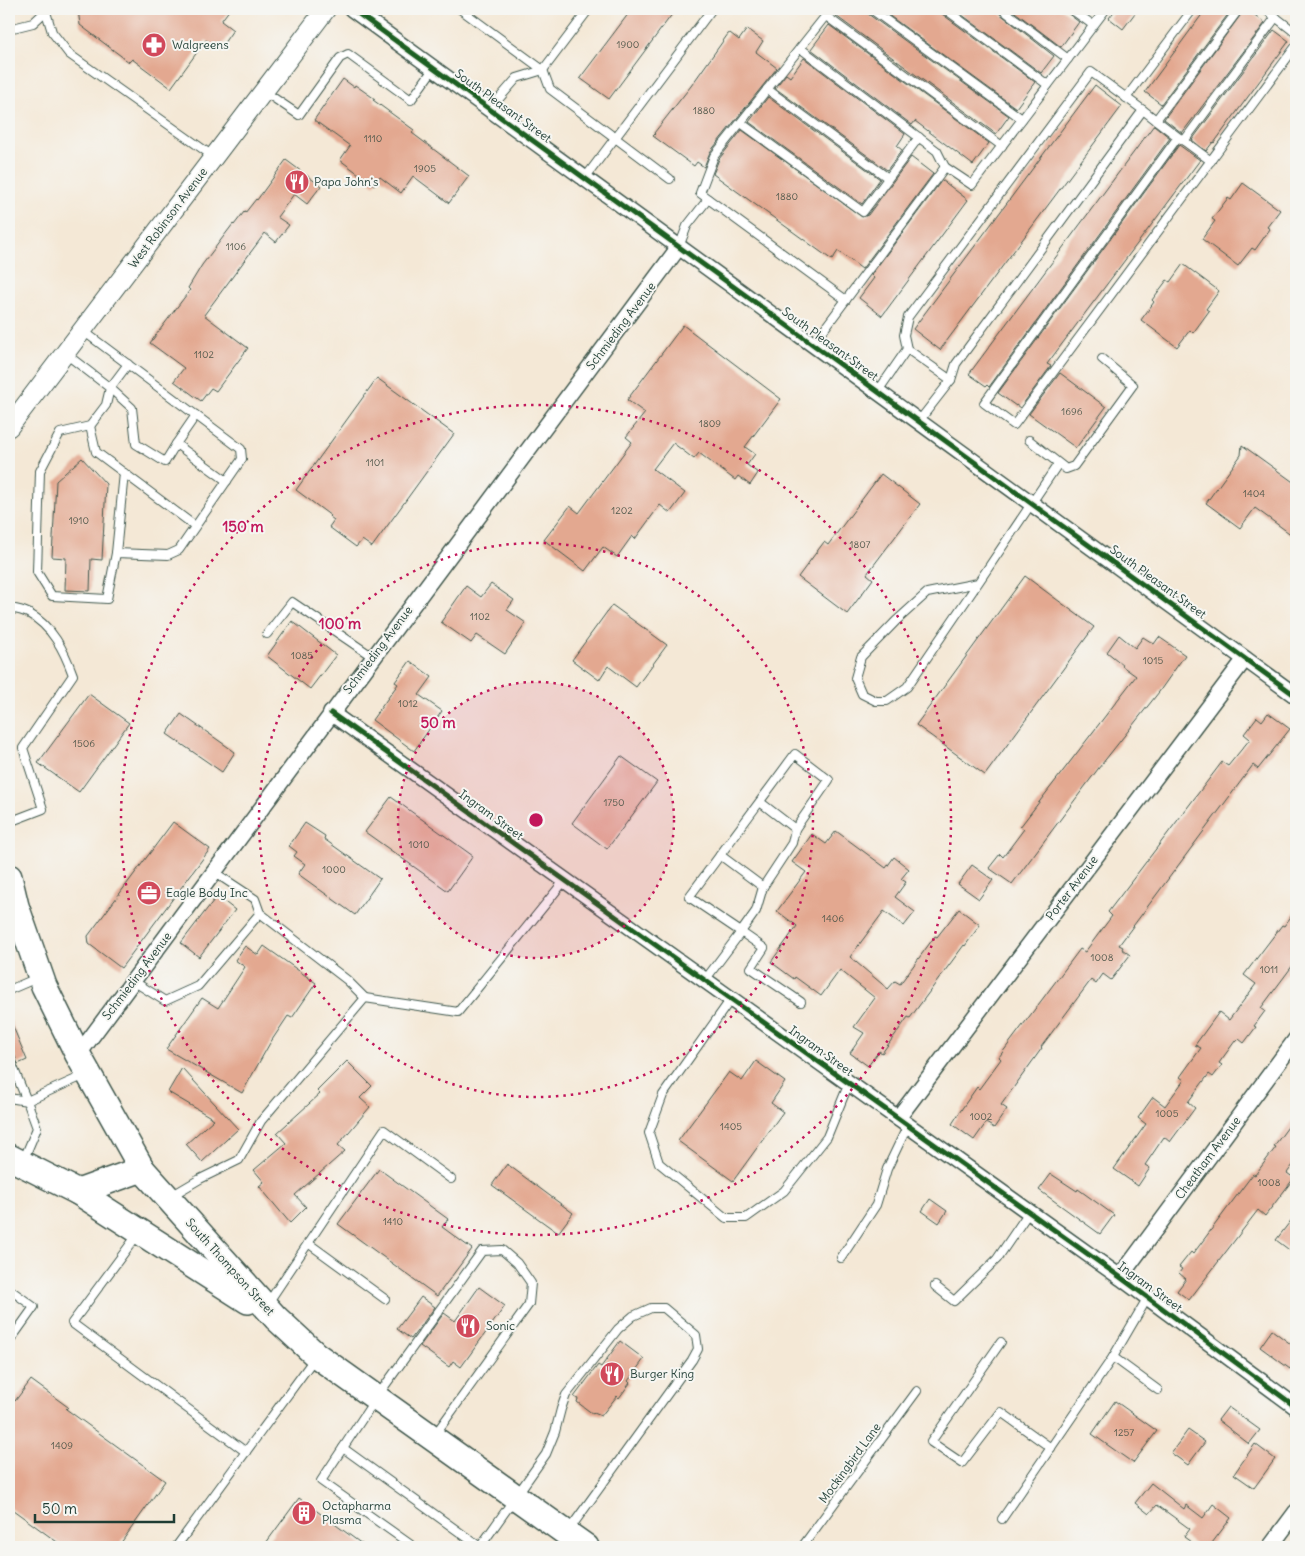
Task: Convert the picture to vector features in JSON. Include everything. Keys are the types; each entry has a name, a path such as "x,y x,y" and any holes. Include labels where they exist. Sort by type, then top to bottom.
{"highway":[{"name":"South Thompson Street","path":"9,877 19,923 41,976 84,1064 142,1169 270,1312 316,1355 516,1497 572,1541"},
{"path":"16,1160 78,1192 270,1312"},
{"path":"78,1192 142,1169"}],"street":[{"name":"West Robinson Avenue","path":"9,427 326,9"},
{"name":"South Pleasant Street","path":"352,9 1296,696"},
{"name":"Schmieding Avenue","path":"84,1064 133,982 679,247"},
{"name":"Porter Avenue","path":"903,1122 1245,658"},
{"name":"Ingram Street","path":"331,713 1148,1297 1296,1407"},
{"name":"Cheatham Avenue","path":"1120,1277 1296,1040"},
{"path":"1270,1547 1296,1512"}],"lane":[{"path":"460,9 543,70 550,89 670,179"},
{"path":"490,109 517,78 543,70 589,9"},
{"path":"585,178 712,9"},
{"path":"831,9 714,156 700,193 846,300"},
{"path":"871,9 1022,119"},
{"path":"945,9 1048,85"},
{"path":"1002,9 1068,59"},
{"path":"1071,9 1093,26"},
{"path":"800,48 937,151 945,167 972,186 1106,9"},
{"path":"1126,98 1193,9"},
{"path":"1156,120 1239,9"},
{"path":"1265,9 1296,32"},
{"path":"9,29 33,22 47,10 52,32 69,54 214,157"},
{"path":"826,16 1002,146"},
{"path":"1276,17 1181,139 984,403 1014,425 1296,46"},
{"path":"264,91 299,115 340,58 348,54 411,100 434,68"},
{"path":"951,380 907,349 904,335 908,318 1090,72 1211,161"},
{"path":"767,89 888,178"},
{"path":"919,421 951,380 956,364 1143,110"},
{"path":"741,123 863,212 919,137"},
{"path":"813,344 945,167"},
{"path":"679,247 687,226 708,199"},
{"path":"82,330 241,449 242,459 179,550 168,556 116,552"},
{"path":"878,391 907,349"},
{"path":"65,353 132,408 136,444 165,462 196,415"},
{"path":"1029,440 1066,469 1074,466 1133,385 1102,359"},
{"path":"124,473 116,552 107,599 52,596 37,572 40,471 60,433 90,426 106,405 110,388 128,364"},
{"path":"90,426 96,452 195,526"},
{"path":"176,444 226,481"},
{"path":"978,583 927,593 896,621 861,657 855,678 862,694 876,701 887,701 907,687 978,583 1058,464"},
{"path":"267,634 292,602 373,658"},
{"path":"9,608 27,612 52,633 60,644 73,675 23,748 43,809 9,822"},
{"path":"705,980 741,932 756,911 763,887 792,843 795,829 829,780 795,754 689,897 741,932 764,948 751,968 801,1002"},
{"path":"760,802 795,829"},
{"path":"720,855 763,887"},
{"path":"214,872 255,899 260,913 347,980 365,998 458,1012 565,880"},
{"path":"133,982 165,1001 198,986 260,913"},
{"path":"9,990 41,976"},
{"path":"168,1198 200,1178 238,1160 262,1122 365,998"},
{"path":"731,999 663,1094 649,1133 659,1163 726,1218 746,1218 784,1191 827,1137 849,1083"},
{"path":"9,1057 38,1128 16,1160"},
{"path":"9,1098 27,1101 84,1064"},
{"path":"842,1258 876,1205 903,1122"},
{"path":"270,1312 308,1243 384,1130 451,1179"},
{"path":"935,1286 954,1301 998,1259 1029,1212"},
{"path":"140,1231 72,1324 246,1452"},
{"path":"308,1243 385,1299"},
{"path":"414,1547 321,1480 376,1398 482,1251 502,1250 518,1263 531,1283 529,1304 432,1438"},
{"path":"9,1289 34,1307 9,1342"},
{"path":"1002,1519 1113,1357 1148,1297"},
{"path":"343,1448 480,1547 546,1454 566,1395 618,1329 633,1316 651,1308 664,1308 696,1335 698,1349 572,1541"},
{"path":"1002,1342 931,1442 962,1463 1000,1412 1050,1448"},
{"path":"176,1547 316,1355"},
{"path":"1113,1357 1158,1390"},
{"name":"Mockingbird Lane","path":"802,1547 917,1391"}],"building":[{"name":"Walgreens","path":"78,9 230,9 221,21 233,30 219,50 206,40 171,88 132,59 129,62 80,25"},
{"path":"632,9 676,9 609,99 580,78"},
{"path":"841,9 865,9 868,14 1009,116 996,134 836,16"},
{"path":"880,9 939,9 942,14 1035,82 1016,108"},
{"path":"954,9 996,9 1054,56 1041,73"},
{"path":"1011,9 1062,9 1079,22 1061,47"},
{"path":"1116,9 1138,9 1123,29 1109,18"},
{"path":"1206,9 1232,9 1161,104 1145,92"},
{"path":"1245,9 1265,23 1182,133 1164,119"},
{"path":"829,25 989,143 973,165 915,121 912,125 811,49"},
{"path":"747,29 763,41 756,52 777,68 710,152 704,167 697,162 694,166 653,136 654,133 728,34 730,33 739,40"},
{"path":"1274,30 1289,41 1214,143 1206,151 1192,140"},
{"path":"804,58 905,134 897,146 902,150 887,170 775,88 786,74 790,77"},
{"path":"343,79 375,99 373,100 414,130 412,133 469,176 449,203 413,176 401,193 380,177 374,185 340,160 350,146 314,120"},
{"path":"1095,85 1122,106 940,350 913,329"},
{"path":"768,97 880,179 862,204 749,122"},
{"path":"1154,125 1170,138 989,387 986,386 969,374"},
{"path":"742,130 862,217 868,215 911,157 933,174 862,269 838,251 832,260 713,174 719,159"},
{"path":"1179,145 1200,160 1047,364 1051,366 1020,408 1016,406 998,393"},
{"path":"286,160 321,186 307,204 294,194 277,217 289,225 276,242 265,233 204,315 248,348 216,391 211,388 201,401 174,381 184,368 150,343 190,290 188,288 202,265 233,224 257,200"},
{"path":"942,180 968,200 882,316 859,298 874,278 871,275"},
{"path":"1243,183 1280,210 1267,227 1270,229 1255,250 1252,248 1238,266 1202,239 1215,221 1212,219 1228,198 1231,200"},
{"path":"1183,264 1219,291 1206,309 1209,311 1193,333 1190,330 1177,347 1141,320 1154,302 1152,300 1167,280 1170,282"},
{"path":"683,325 781,399 745,447 755,454 747,465 758,473 750,485 738,476 735,480 699,453 694,459 673,443 653,469 685,493 670,513 660,505 635,539 632,536 617,557 603,547 585,571 544,540 570,506 579,513 632,442 626,437 645,413 627,400"},
{"path":"1060,373 1106,407 1076,448 1029,414"},
{"path":"377,378 454,434 372,547 362,540 356,547 329,527 334,520 331,516 296,490"},
{"path":"1242,445 1296,484 1296,538 1255,508 1240,528 1206,503 1241,455"},
{"path":"82,458 106,484 102,560 91,559 90,591 65,590 66,558 52,557 56,481"},
{"path":"881,474 920,504 867,574 873,579 847,614 798,577 824,542 828,545"},
{"path":"1025,576 1094,627 985,775 916,725"},
{"path":"491,584 514,600 507,610 526,623 505,654 477,635 471,643 441,622 466,586 481,597"},
{"path":"612,605 667,645 636,687 608,666 599,680 572,660"},
{"path":"292,621 336,655 310,689 267,656"},
{"path":"1119,635 1135,648 1143,637 1154,644 1159,637 1185,655 1159,692 1098,769 1012,884 989,868 1000,854 1003,857 1024,829 1020,827 1136,676 1107,652"},
{"path":"410,661 432,677 419,695 442,711 414,751 372,720 398,684 395,682"},
{"path":"89,694 129,723 79,792 38,763"},
{"path":"1268,713 1290,729 1258,769 1253,765 1119,945 1130,955 1111,980 1103,974 1096,984 1091,980 1001,1105 1007,1109 994,1128 986,1123 974,1140 952,1124 977,1087 979,1089 1001,1059 999,1057 1080,949 1085,952 1112,916 1108,912 1222,762 1228,766 1250,739 1244,734 1257,717 1262,721"},
{"path":"181,714 235,752 222,772 167,734"},
{"path":"621,756 657,782 607,849 572,823"},
{"path":"391,797 473,856 448,891 365,832"},
{"name":"Eagle Body Inc","path":"173,822 210,849 121,968 89,944 88,936"},
{"path":"305,823 325,836 324,839 380,879 355,915 298,874 305,864 294,856 297,852 289,846"},
{"path":"836,831 886,868 894,857 909,869 901,879 906,882 895,897 915,912 904,926 884,911 850,957 888,989 895,981 900,984 935,936 937,937 959,909 980,925 910,1018 908,1017 882,1053 879,1051 868,1066 850,1053 864,1033 854,1027 875,998 840,970 821,996 771,962 797,926 777,911 806,872 792,862 812,834 826,844"},
{"path":"972,865 993,880 979,899 958,884"},
{"path":"217,896 235,910 199,957 181,943"},
{"path":"1296,910 1296,961 1261,1008 1265,1011 1244,1043 1239,1039 1235,1041 1219,1063 1222,1065 1213,1077 1209,1074 1188,1102 1195,1108 1170,1142 1164,1137 1145,1165 1150,1168 1138,1186 1114,1169 1146,1124 1138,1118 1153,1097 1165,1106 1184,1080 1180,1077 1201,1048 1195,1045 1219,1012 1229,1020 1256,984 1244,975 1282,925 1284,926"},
{"path":"245,946 258,955 264,946 316,983 292,1018 288,1016 270,1043 242,1093 166,1049 202,998 218,1008 245,967 235,960"},
{"path":"9,1017 27,1060 18,1064 14,1054 9,1051"},
{"path":"347,1061 372,1086 360,1098 370,1107 338,1145 345,1151 295,1195 306,1207 290,1223 259,1186 264,1182 254,1170 286,1143 277,1133 320,1094 317,1091"},
{"path":"756,1061 785,1082 771,1103 783,1112 733,1181 678,1141 729,1072 742,1081"},
{"path":"182,1068 238,1129 202,1162 186,1144 214,1119 168,1092"},
{"path":"1296,1116 1296,1161 1287,1173 1294,1178 1265,1216 1258,1210 1189,1300 1177,1291 1186,1279 1179,1273 1182,1269 1179,1267 1191,1252 1193,1254 1253,1174 1255,1175"},
{"path":"507,1164 573,1213 558,1233 492,1185"},
{"path":"379,1169 448,1219 442,1227 472,1249 437,1296 338,1224"},
{"path":"1051,1174 1077,1191 1078,1189 1114,1215 1100,1234 1039,1190"},
{"path":"930,1199 947,1211 939,1223 922,1211"},
{"path":"1296,1214 1296,1255 1276,1240"},
{"name":"Sonic","path":"479,1287 505,1306 461,1367 453,1361 449,1367 420,1346 444,1313 455,1321"},
{"path":"421,1297 435,1307 411,1339 397,1329"},
{"path":"1272,1330 1296,1348 1296,1361 1290,1369 1260,1347"},
{"name":"Burger King","path":"620,1341 644,1359 628,1381 630,1383 619,1398 617,1396 601,1416 593,1414 577,1402 578,1399 574,1397 598,1365 601,1367"},
{"path":"31,1380 68,1407 66,1409 165,1481 118,1547 64,1547 9,1507 9,1396 15,1401"},
{"path":"1115,1401 1157,1431 1133,1463 1092,1434"},
{"path":"1228,1407 1260,1430 1249,1444 1218,1420"},
{"path":"1188,1430 1205,1442 1188,1465 1171,1453"},
{"path":"1255,1444 1275,1459 1254,1488 1234,1474"},
{"path":"1151,1483 1184,1509 1186,1505 1203,1518 1213,1504 1231,1518 1209,1547 1198,1547 1184,1537 1190,1529 1157,1505 1149,1514 1135,1503"},
{"name":"Octapharma Plasma","path":"299,1498 366,1547 263,1547"}],"cycle path":[{"path":"352,9 1296,696"},
{"path":"331,713 1120,1277 1296,1407"}],"place":[{"name":"Walgreens","path":"154,45"},
{"name":"Papa John's","path":"297,182"},
{"name":"Eagle Body Inc","path":"149,893"},
{"name":"Sonic","path":"468,1326"},
{"name":"Burger King","path":"612,1374"},
{"name":"Octapharma Plasma","path":"304,1513"}]}
